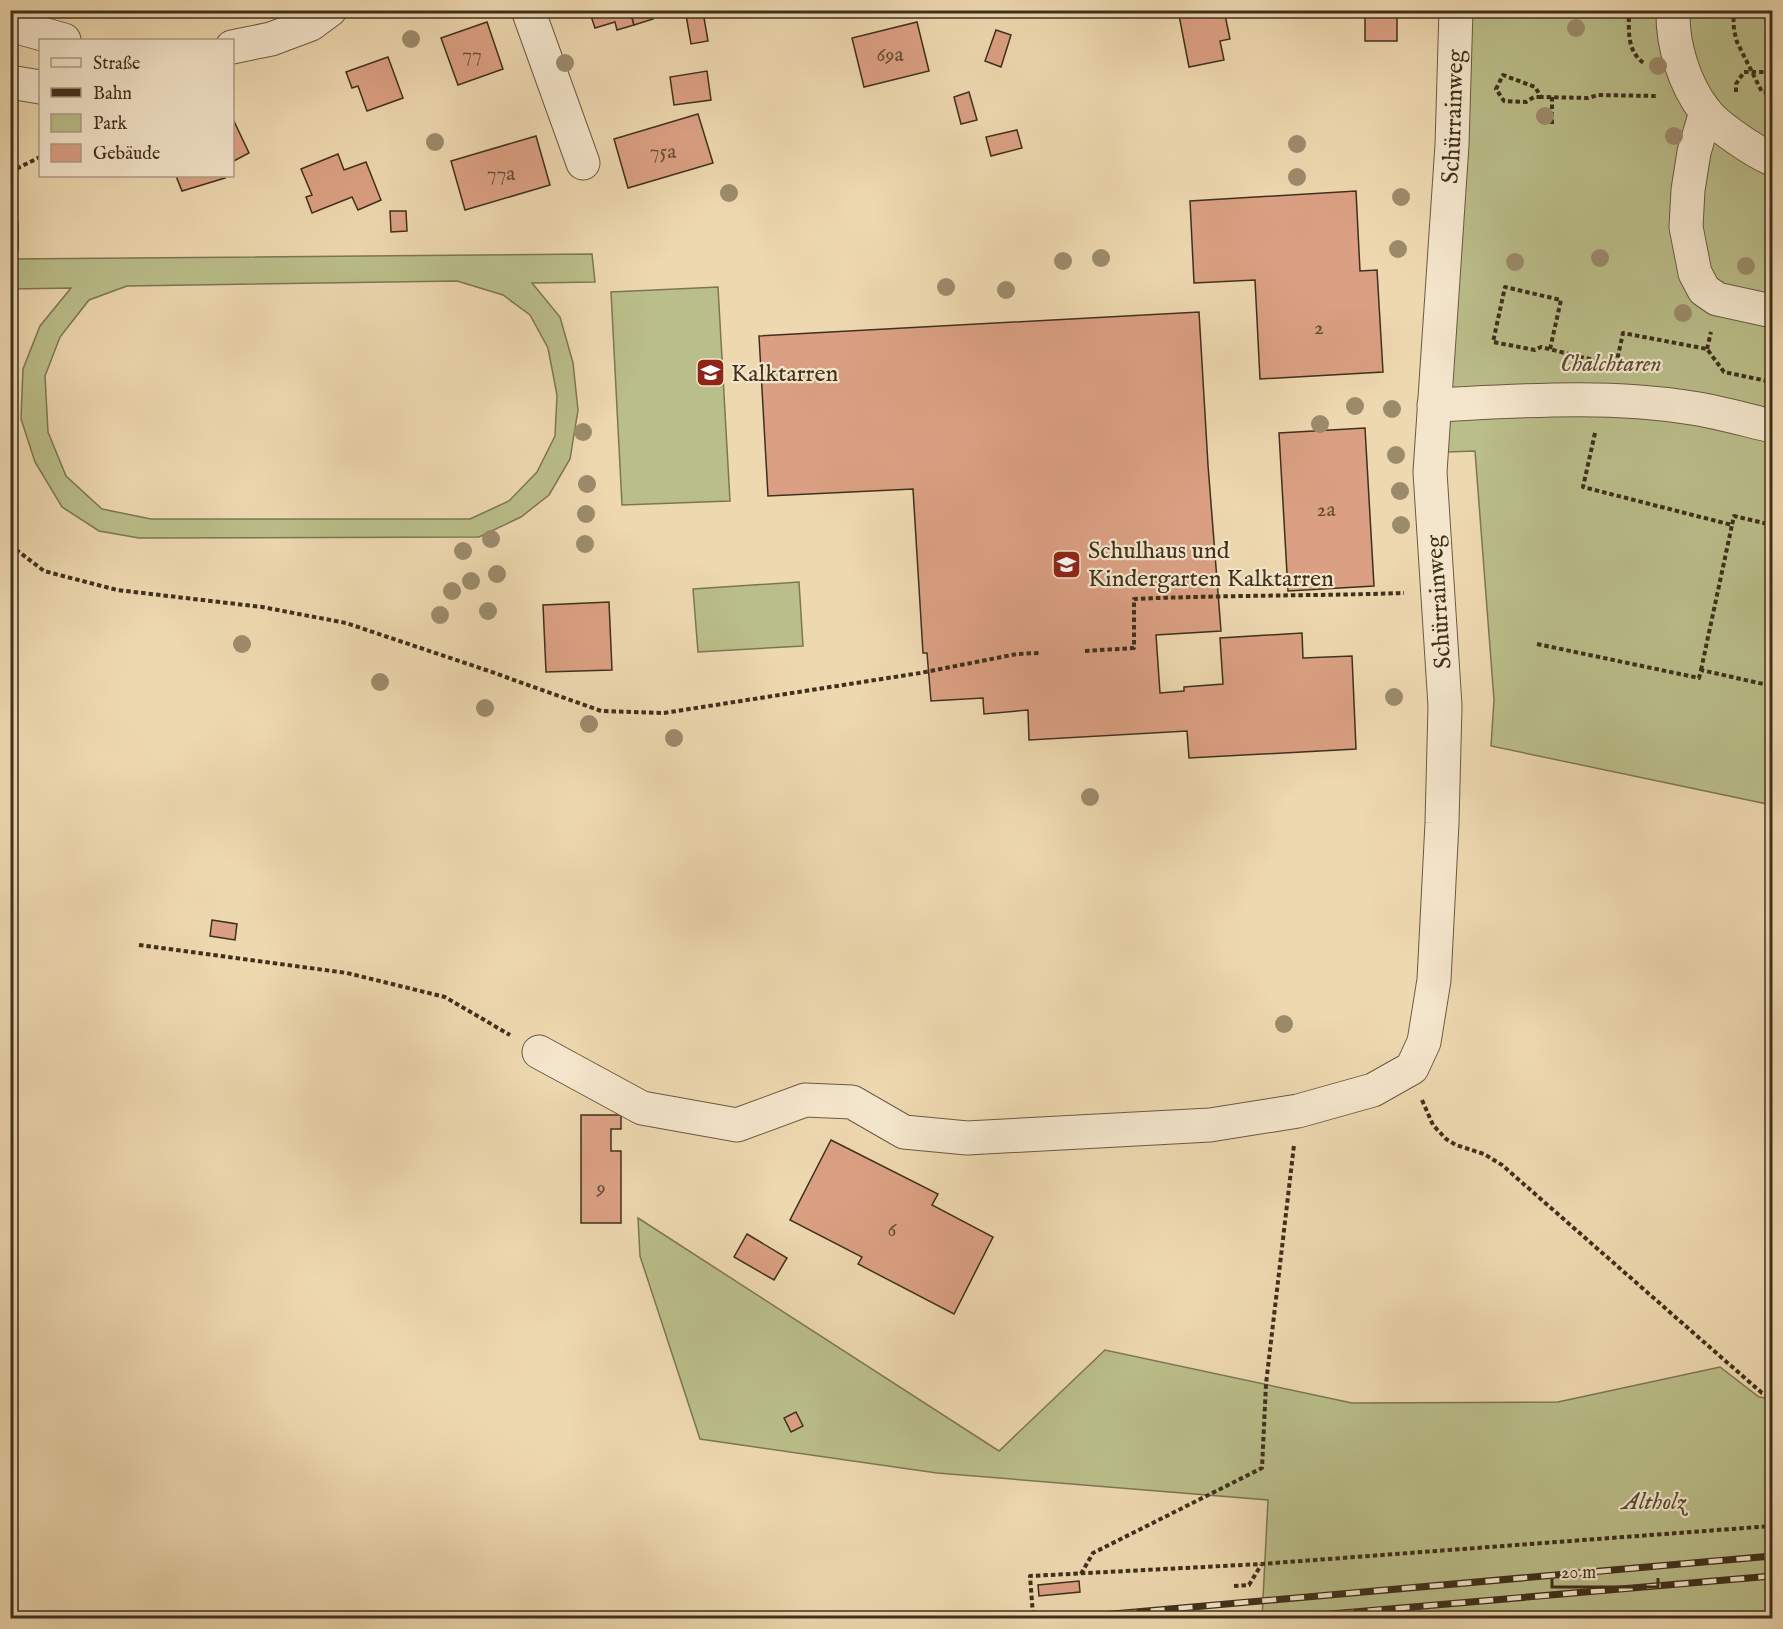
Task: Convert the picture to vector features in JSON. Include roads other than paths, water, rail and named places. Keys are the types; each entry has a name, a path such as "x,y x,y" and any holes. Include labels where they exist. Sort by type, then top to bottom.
{"street":[{"path":"234,47 271,39 311,24 330,10"},
{"path":"528,10 583,163"},
{"name":"Schürrainweg","path":"539,1052 642,1108 737,1125 805,1100 852,1102 904,1132 967,1138 1210,1125 1298,1111 1373,1090 1412,1068 1424,1042 1434,980 1442,823 1445,706 1430,472 1452,145 1456,10"},
{"path":"1673,10 1672,23 1678,51 1689,83 1701,104 1756,153 1773,159"},
{"path":"10,25 60,39"},
{"path":"10,81 39,87"},
{"path":"1701,104 1688,190 1686,227 1695,273 1704,290 1717,299 1773,311"},
{"path":"1434,405 1587,399 1692,408 1773,426"}],"railway":[{"path":"1067,1618 1772,1556"},
{"path":"1284,1618 1772,1576"}],"place":[{"name":"Kalktarren","path":"710,373"},
{"name":"Schulhaus und Kindergarten Kalktarren","path":"1067,564"}],"park label":[{"name":"Chalchtaren","path":"1611,363"},
{"name":"Altholz","path":"1654,1501"}]}
